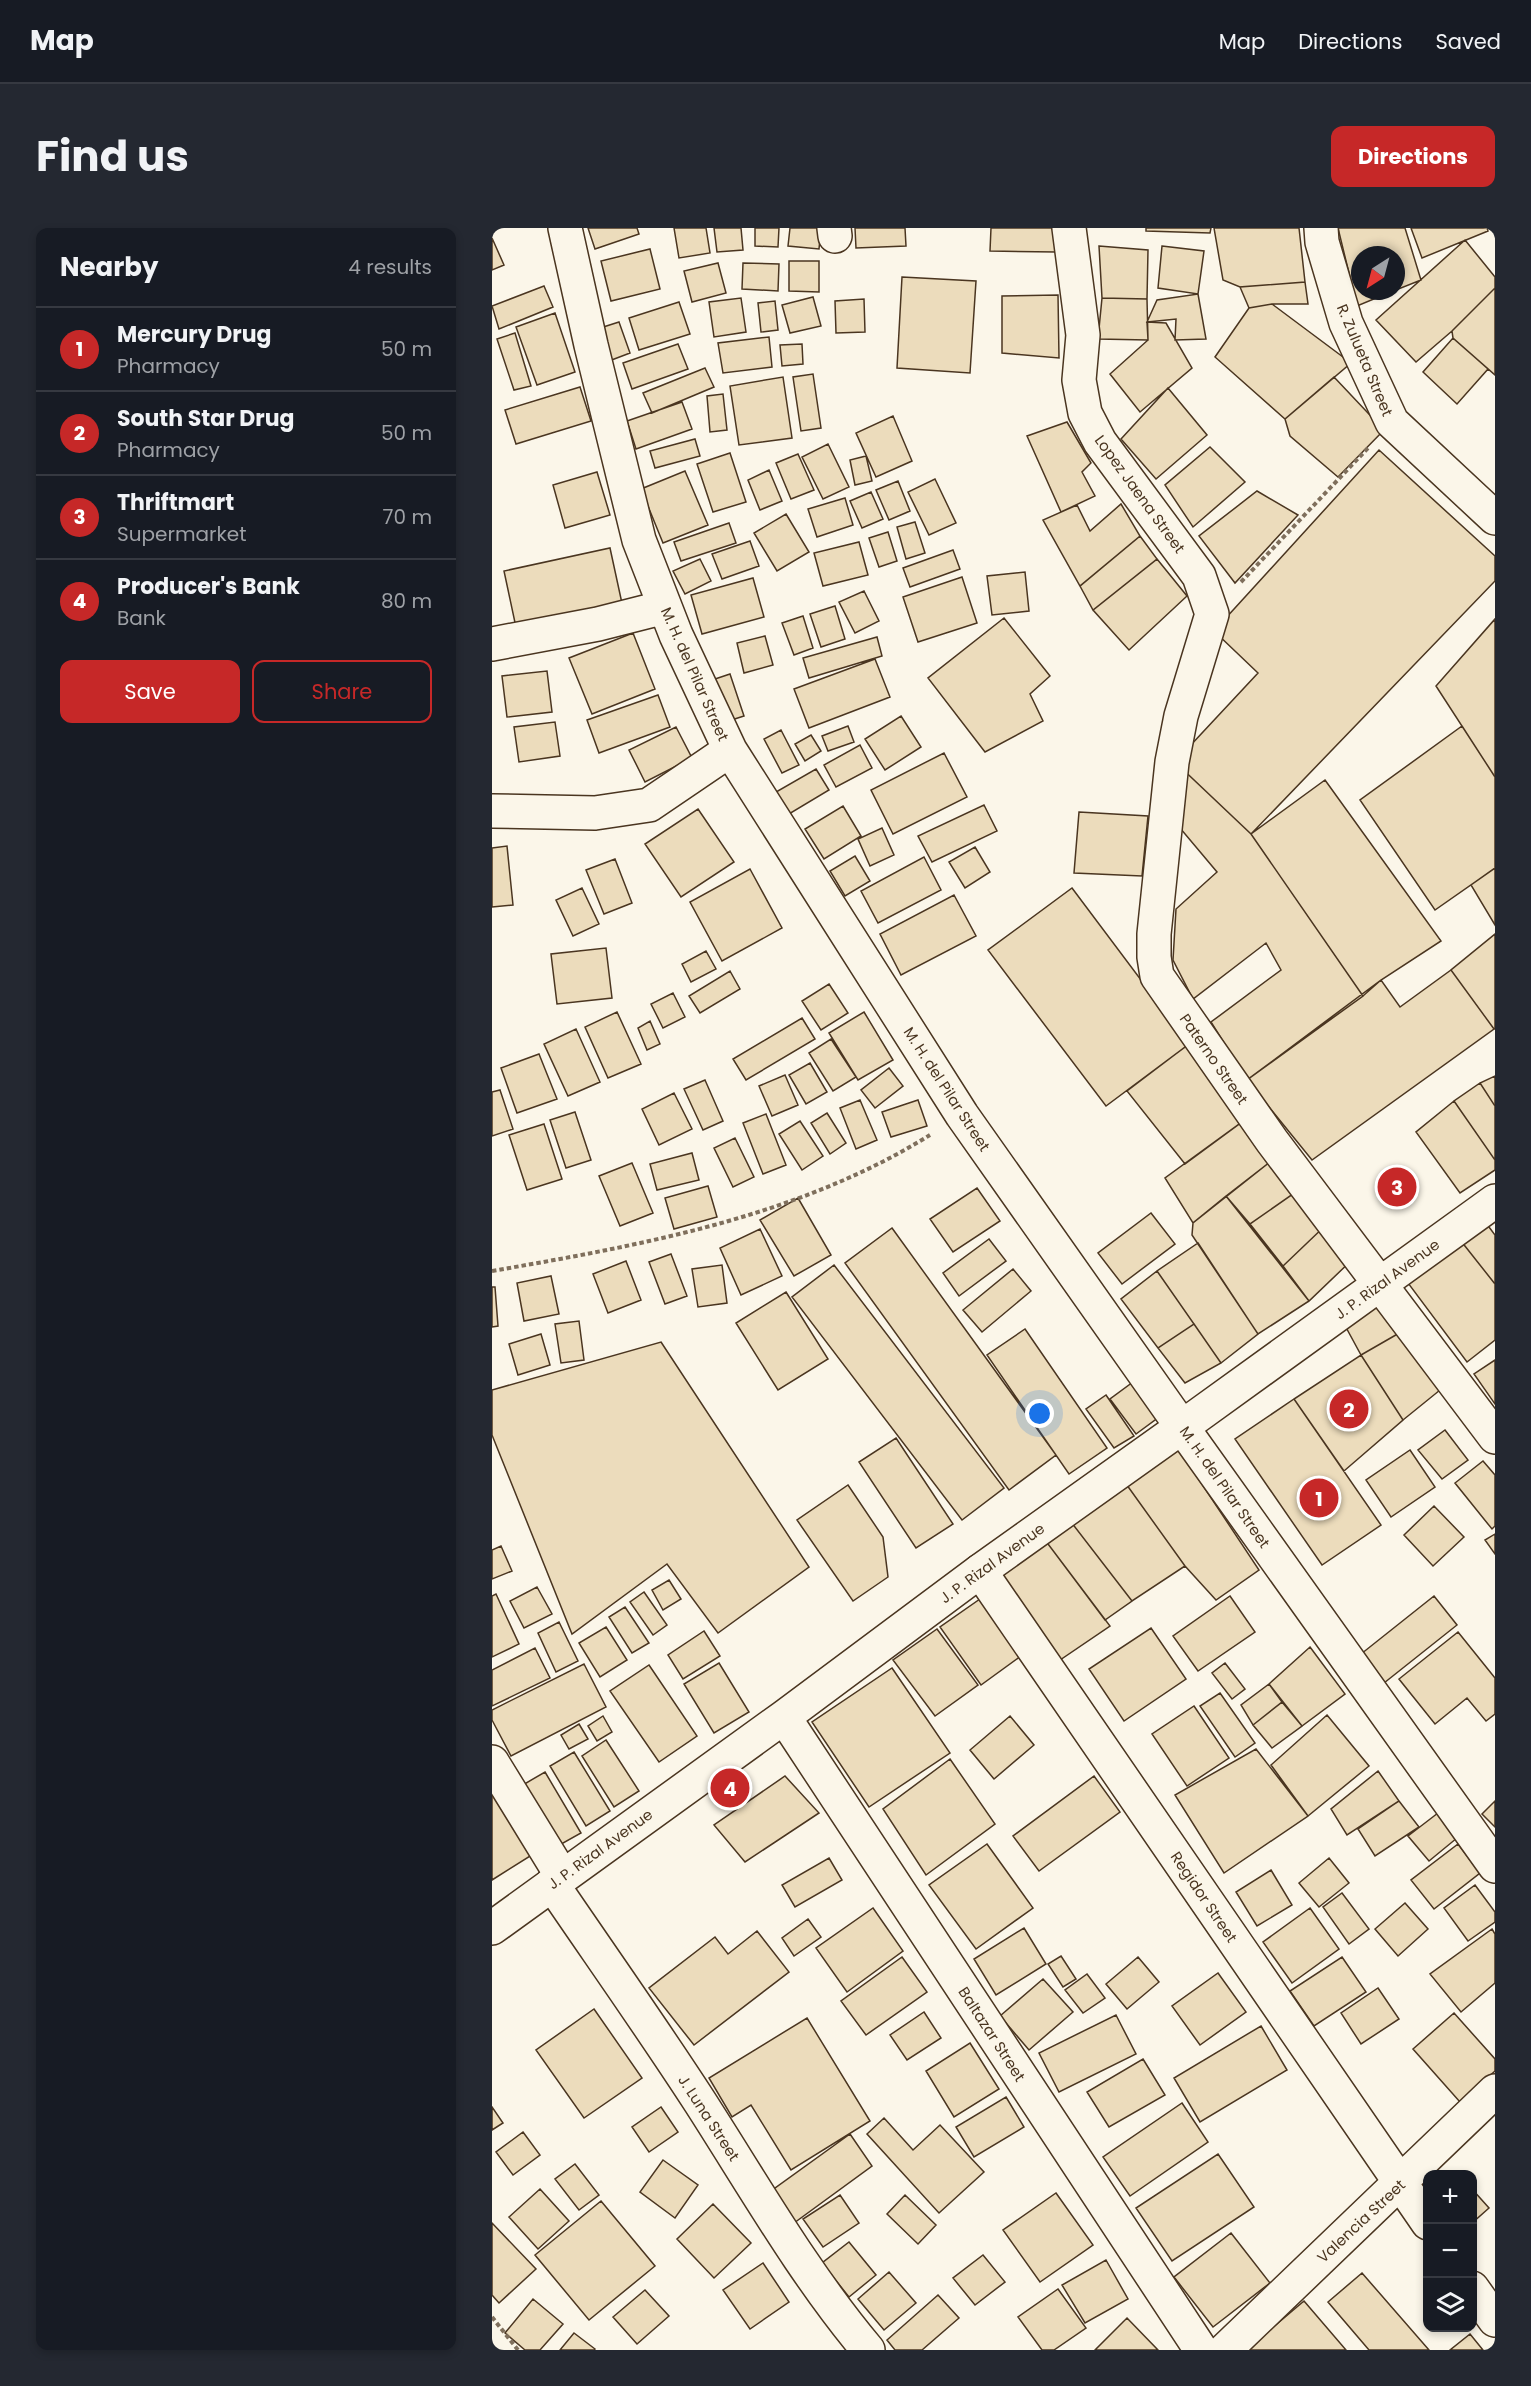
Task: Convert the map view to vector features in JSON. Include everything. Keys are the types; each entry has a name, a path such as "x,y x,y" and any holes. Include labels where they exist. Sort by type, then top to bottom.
{"street":[{"name":"M. H. del Pilar Street","path":"566,228 591,345 639,540 665,607 730,750 962,1115 1495,1866"},
{"name":"Lopez Jaena Street","path":"1069,228 1083,335 1079,380 1085,413 1100,442 1199,576 1212,614"},
{"name":"R. Zulueta Street","path":"1321,228 1322,242 1346,323 1392,422"},
{"path":"1392,422 1495,518"},
{"path":"492,644 598,624 665,607"},
{"name":"Paterno Street","path":"1212,614 1181,716 1172,762 1154,934 1157,975 1228,1081 1378,1284 1495,1437"},
{"path":"492,811 503,809 595,813 649,805 730,750"},
{"name":"J. P. Rizal Avenue","path":"492,1928 784,1717 980,1570 1495,1202"},
{"name":"Regidor Street","path":"980,1570 1423,2216"},
{"name":"Baltazar Street","path":"784,1717 1201,2350"},
{"name":"J. Luna Street","path":"492,1762 557,1880 769,2211 850,2328 868,2350"},
{"name":"Valencia Street","path":"1225,2350 1495,2091"},
{"path":"1477,2294 1495,2320"}],"path":[{"path":"1212,614 1392,422"},
{"path":"492,1271 597,1253 739,1220 856,1175 905,1151 962,1115"},
{"path":"492,2317 518,2350"}],"building":[{"path":"588,228 637,228 639,234 595,249"},
{"path":"674,228 706,228 710,253 679,258"},
{"path":"714,228 741,228 743,250 717,252"},
{"path":"755,228 779,228 778,247 755,246"},
{"path":"790,228 821,228 819,249 788,246"},
{"path":"855,228 905,228 906,246 856,248"},
{"path":"991,228 1055,228 1056,252 990,251"},
{"path":"1146,228 1211,228 1210,233 1146,231"},
{"path":"1214,228 1299,228 1305,282 1240,287 1223,280"},
{"path":"1338,228 1405,228 1421,280 1405,286 1405,246 1351,246 1351,281"},
{"path":"1411,228 1487,228 1488,231 1422,258"},
{"path":"492,238 504,265 492,270"},
{"path":"1465,240 1495,277 1495,288 1452,331 1416,362 1376,320 1398,300 1405,300 1405,294"},
{"path":"1099,246 1148,250 1147,299 1102,298"},
{"path":"1162,246 1204,251 1198,294 1158,288"},
{"path":"650,249 660,289 611,301 601,261"},
{"path":"789,261 819,261 819,292 789,291"},
{"path":"718,263 726,293 692,302 684,271"},
{"path":"743,263 779,264 778,291 742,289"},
{"path":"902,277 976,281 970,373 897,368"},
{"path":"1305,282 1308,304 1272,304 1249,308 1240,287"},
{"path":"544,286 553,307 499,329 492,306"},
{"path":"1495,288 1495,375 1453,338 1452,331"},
{"path":"1198,294 1206,339 1175,340 1176,319 1147,322 1157,300"},
{"path":"1058,295 1059,358 1002,353 1002,296"},
{"path":"813,297 821,326 790,333 782,305"},
{"path":"741,298 746,332 714,337 709,302"},
{"path":"1102,298 1147,299 1148,340 1098,339"},
{"path":"864,299 865,332 836,333 835,301"},
{"path":"1356,300 1371,300 1357,306"},
{"path":"775,301 778,330 761,332 758,303"},
{"path":"679,302 690,334 639,350 629,318"},
{"path":"1272,304 1351,363 1285,419 1215,357 1249,308"},
{"path":"555,313 575,372 537,385 516,327"},
{"path":"619,322 630,353 609,361 597,329"},
{"path":"1147,322 1166,323 1192,368 1140,412 1110,374 1148,340"},
{"path":"515,333 531,386 514,390 497,339"},
{"path":"769,337 772,367 723,373 718,343"},
{"path":"1453,338 1488,369 1457,404 1423,372"},
{"path":"678,344 688,369 632,389 623,363"},
{"path":"802,344 803,364 782,366 780,345"},
{"path":"705,368 714,387 652,413 643,393"},
{"path":"813,374 821,428 801,431 793,377"},
{"path":"783,377 792,438 739,445 730,386"},
{"path":"1334,377 1384,430 1338,477 1290,436 1285,419"},
{"path":"580,387 591,421 516,444 505,410"},
{"path":"1168,388 1207,435 1156,479 1121,439"},
{"path":"723,394 727,430 710,432 707,396"},
{"path":"682,402 692,429 636,449 627,421"},
{"path":"893,416 912,461 876,477 856,433"},
{"path":"1067,422 1091,463 1082,472 1095,496 1061,512 1027,436"},
{"path":"695,439 700,456 655,468 650,451"},
{"path":"828,444 849,487 823,499 802,457"},
{"path":"1210,447 1245,482 1193,527 1165,485"},
{"path":"1379,450 1495,556 1495,581 1251,834 1175,762 1258,673 1214,631"},
{"path":"730,453 746,502 713,512 697,464"},
{"path":"798,454 814,490 791,499 776,463"},
{"path":"866,456 872,481 855,485 850,460"},
{"path":"769,470 782,501 760,510 748,480"},
{"path":"685,471 708,525 663,543 641,489"},
{"path":"597,472 610,515 565,528 553,485"},
{"path":"935,479 956,523 929,535 908,492"},
{"path":"898,481 910,511 889,520 876,490"},
{"path":"1257,491 1298,515 1235,583 1199,536"},
{"path":"871,492 883,519 862,528 850,501"},
{"path":"845,498 853,525 817,537 808,509"},
{"path":"1121,504 1140,536 1080,586 1043,520 1077,505 1090,531"},
{"path":"786,514 809,552 777,571 754,533"},
{"path":"915,522 925,553 906,559 897,527"},
{"path":"729,523 736,543 681,561 674,542"},
{"path":"888,532 897,561 879,567 869,538"},
{"path":"1140,536 1157,559 1093,610 1080,586"},
{"path":"750,541 759,566 722,579 712,554"},
{"path":"859,542 868,575 823,586 814,553"},
{"path":"610,548 623,608 517,632 504,571"},
{"path":"953,550 960,569 910,587 903,568"},
{"path":"700,559 711,581 685,594 673,571"},
{"path":"1157,559 1187,596 1129,650 1093,610"},
{"path":"1025,572 1029,611 992,615 987,576"},
{"path":"962,577 977,623 918,642 903,597"},
{"path":"753,578 764,617 702,634 691,595"},
{"path":"864,591 879,621 855,633 839,602"},
{"path":"835,606 845,639 821,647 810,614"},
{"path":"803,616 813,648 794,655 782,623"},
{"path":"1004,618 1050,676 1030,694 1043,721 985,752 928,678"},
{"path":"1495,619 1495,777 1436,686"},
{"path":"633,633 655,689 592,714 569,658"},
{"path":"765,636 773,665 744,673 737,643"},
{"path":"877,637 882,656 809,678 803,658"},
{"path":"875,659 890,697 809,728 794,689"},
{"path":"547,671 552,712 507,717 502,676"},
{"path":"730,674 744,716 722,723 709,681"},
{"path":"658,695 670,727 599,753 587,720"},
{"path":"901,716 921,747 885,770 865,739"},
{"path":"555,722 560,756 519,762 514,727"},
{"path":"848,726 854,742 828,751 822,736"},
{"path":"1462,726 1495,777 1495,868 1435,910 1360,800"},
{"path":"676,727 692,758 645,782 629,750"},
{"path":"781,730 799,765 782,773 764,739"},
{"path":"811,735 821,751 805,761 795,744"},
{"path":"860,745 872,768 836,787 824,765"},
{"path":"944,753 967,797 893,834 871,790"},
{"path":"1175,762 1251,834 1363,996 1247,1080 1211,1022 1281,970 1266,943 1193,999 1173,960 1176,909 1217,872 1180,828"},
{"path":"816,769 829,790 789,814 776,792"},
{"path":"1325,780 1441,941 1381,980 1363,996 1251,834"},
{"path":"984,805 997,831 932,862 918,836"},
{"path":"843,806 861,836 824,859 805,829"},
{"path":"698,809 734,862 681,897 645,844"},
{"path":"1079,812 1148,816 1142,876 1074,873"},
{"path":"882,828 894,855 870,866 858,839"},
{"path":"507,846 513,905 492,907 492,848"},
{"path":"975,847 990,872 965,888 949,862"},
{"path":"855,856 870,881 845,896 830,871"},
{"path":"924,857 941,890 878,923 861,891"},
{"path":"615,859 632,903 604,914 586,870"},
{"path":"1495,868 1495,925 1471,885"},
{"path":"750,869 782,928 722,961 690,902"},
{"path":"582,888 599,924 573,936 556,900"},
{"path":"1072,888 1189,1044 1106,1106 988,950"},
{"path":"954,895 976,936 901,975 880,934"},
{"path":"1495,934 1495,1029 1494,1029 1451,970"},
{"path":"606,948 612,998 557,1004 551,954"},
{"path":"706,951 716,969 691,982 682,964"},
{"path":"1451,970 1494,1029 1312,1160 1247,1080 1381,980 1400,1007"},
{"path":"730,971 740,989 700,1013 689,996"},
{"path":"829,984 848,1013 821,1030 802,1001"},
{"path":"673,993 685,1017 663,1028 651,1004"},
{"path":"617,1012 641,1064 608,1078 585,1027"},
{"path":"864,1012 893,1060 858,1080 829,1033"},
{"path":"802,1018 815,1039 746,1080 733,1059"},
{"path":"650,1021 660,1044 647,1050 638,1028"},
{"path":"576,1029 600,1082 568,1096 544,1044"},
{"path":"831,1039 856,1077 833,1091 809,1053"},
{"path":"1189,1044 1250,1116 1185,1164 1127,1091"},
{"path":"539,1054 557,1099 517,1113 501,1068"},
{"path":"810,1063 827,1092 806,1104 789,1075"},
{"path":"889,1068 903,1086 875,1108 861,1090"},
{"path":"785,1075 798,1105 772,1116 759,1086"},
{"path":"1495,1076 1495,1106 1480,1083"},
{"path":"705,1080 723,1121 703,1130 684,1089"},
{"path":"1480,1083 1495,1106 1495,1160 1454,1101"},
{"path":"500,1090 513,1129 492,1136 492,1092"},
{"path":"674,1093 692,1129 659,1145 642,1109"},
{"path":"860,1100 877,1140 856,1149 840,1108"},
{"path":"918,1100 927,1126 891,1137 882,1112"},
{"path":"1454,1101 1495,1160 1495,1170 1460,1193 1416,1132"},
{"path":"575,1112 591,1160 566,1168 550,1120"},
{"path":"827,1113 846,1143 830,1154 811,1123"},
{"path":"766,1114 786,1165 763,1174 743,1123"},
{"path":"1250,1116 1275,1158 1193,1223 1165,1178"},
{"path":"800,1121 823,1156 802,1170 779,1134"},
{"path":"544,1124 562,1179 527,1190 509,1135"},
{"path":"735,1138 754,1177 733,1187 714,1148"},
{"path":"692,1153 699,1180 657,1190 650,1164"},
{"path":"1275,1158 1300,1189 1250,1224 1226,1196"},
{"path":"632,1163 653,1213 620,1226 599,1176"},
{"path":"708,1186 717,1217 674,1229 665,1198"},
{"path":"977,1188 1000,1221 953,1252 930,1219"},
{"path":"1300,1189 1328,1223 1283,1266 1250,1224"},
{"path":"1226,1196 1309,1301 1258,1334 1192,1235 1193,1223"},
{"path":"798,1198 831,1255 794,1276 760,1220"},
{"path":"1151,1213 1175,1244 1122,1284 1098,1253"},
{"path":"1483,1219 1495,1235 1495,1284 1461,1241"},
{"path":"1328,1223 1355,1257 1309,1301 1283,1266"},
{"path":"892,1228 1056,1455 1009,1490 845,1263"},
{"path":"760,1229 782,1276 741,1295 720,1248"},
{"path":"989,1239 1006,1261 959,1296 943,1273"},
{"path":"1461,1241 1495,1284 1495,1340 1467,1362 1408,1283"},
{"path":"1198,1243 1258,1334 1221,1363 1157,1271"},
{"path":"671,1254 687,1296 665,1304 649,1262"},
{"path":"626,1261 641,1300 608,1313 593,1274"},
{"path":"722,1265 727,1303 698,1307 692,1269"},
{"path":"834,1265 1004,1488 962,1520 792,1297"},
{"path":"1013,1269 1031,1291 982,1332 963,1310"},
{"path":"1157,1271 1194,1324 1158,1348 1121,1299"},
{"path":"551,1276 559,1314 524,1321 517,1283"},
{"path":"492,1287 495,1287 498,1326 492,1327"},
{"path":"786,1292 828,1359 778,1390 736,1323"},
{"path":"1378,1293 1401,1332 1361,1355 1342,1320"},
{"path":"579,1321 584,1360 561,1363 555,1324"},
{"path":"1194,1324 1221,1363 1185,1383 1158,1348"},
{"path":"1025,1329 1107,1448 1069,1474 987,1355"},
{"path":"1401,1332 1445,1386 1403,1420 1361,1355"},
{"path":"541,1334 550,1365 518,1375 509,1344"},
{"path":"661,1342 809,1567 718,1633 667,1564 572,1634 492,1435 492,1390"},
{"path":"1361,1355 1403,1420 1344,1471 1294,1399"},
{"path":"1495,1360 1495,1404 1474,1374"},
{"path":"1133,1382 1159,1417 1136,1434 1110,1399"},
{"path":"1106,1395 1134,1436 1114,1448 1086,1409"},
{"path":"1294,1399 1381,1525 1322,1565 1235,1439"},
{"path":"1445,1430 1468,1460 1442,1479 1418,1450"},
{"path":"896,1438 953,1524 916,1548 859,1462"},
{"path":"1176,1445 1259,1570 1216,1600 1185,1566 1124,1481"},
{"path":"1410,1450 1435,1487 1391,1517 1366,1480"},
{"path":"1483,1461 1495,1475 1495,1526 1492,1529 1455,1483"},
{"path":"1124,1481 1185,1566 1132,1601 1068,1518"},
{"path":"848,1485 883,1537 888,1577 853,1601 797,1520"},
{"path":"1434,1506 1464,1537 1433,1566 1404,1535"},
{"path":"1068,1518 1132,1601 1105,1620 1042,1536"},
{"path":"1495,1534 1495,1554 1485,1540"},
{"path":"1042,1536 1110,1626 1060,1660 995,1566"},
{"path":"501,1546 512,1571 492,1579 492,1550"},
{"path":"669,1580 681,1599 663,1610 652,1590"},
{"path":"537,1587 552,1614 524,1628 510,1601"},
{"path":"644,1592 667,1625 653,1635 630,1602"},
{"path":"496,1594 519,1644 492,1657 492,1596"},
{"path":"1230,1596 1255,1632 1198,1671 1173,1636"},
{"path":"1434,1596 1457,1625 1384,1683 1361,1654"},
{"path":"980,1599 1021,1656 981,1685 940,1627"},
{"path":"625,1607 649,1643 632,1653 609,1617"},
{"path":"559,1622 578,1661 556,1672 538,1633"},
{"path":"606,1627 627,1660 600,1677 579,1643"},
{"path":"1151,1628 1186,1679 1124,1721 1089,1669"},
{"path":"937,1629 978,1685 935,1716 893,1660"},
{"path":"704,1631 720,1656 683,1679 668,1655"},
{"path":"1458,1632 1495,1678 1495,1714 1486,1721 1467,1698 1435,1724 1399,1679"},
{"path":"1310,1647 1345,1694 1302,1726 1269,1684"},
{"path":"535,1648 550,1678 492,1706 492,1670"},
{"path":"719,1663 749,1712 714,1733 684,1684"},
{"path":"1225,1663 1245,1689 1232,1699 1212,1673"},
{"path":"584,1664 606,1707 511,1756 492,1720 492,1710"},
{"path":"649,1665 697,1736 659,1762 610,1691"},
{"path":"892,1668 950,1753 869,1807 812,1722"},
{"path":"1269,1684 1282,1702 1253,1725 1241,1705"},
{"path":"1220,1693 1255,1743 1235,1757 1200,1706"},
{"path":"1282,1702 1302,1726 1272,1748 1253,1725"},
{"path":"1194,1706 1229,1758 1187,1786 1152,1734"},
{"path":"1327,1715 1369,1766 1308,1816 1271,1765"},
{"path":"603,1716 612,1732 597,1741 588,1726"},
{"path":"1010,1716 1034,1745 994,1779 970,1750"},
{"path":"579,1724 588,1739 569,1749 561,1735"},
{"path":"606,1740 639,1791 614,1807 582,1756"},
{"path":"1256,1749 1308,1816 1224,1873 1175,1795"},
{"path":"574,1752 610,1811 586,1826 550,1766"},
{"path":"950,1759 995,1824 926,1875 883,1809"},
{"path":"1378,1771 1399,1801 1347,1835 1331,1809"},
{"path":"545,1772 581,1833 556,1847 521,1786"},
{"path":"785,1776 819,1813 745,1862 714,1825"},
{"path":"1094,1776 1120,1812 1039,1871 1013,1836"},
{"path":"492,1784 535,1853 492,1880"},
{"path":"1399,1801 1419,1827 1375,1856 1358,1829"},
{"path":"1495,1801 1495,1827 1482,1814"},
{"path":"1438,1813 1457,1838 1429,1861 1408,1836"},
{"path":"987,1844 1033,1908 976,1949 929,1885"},
{"path":"1458,1844 1480,1873 1434,1909 1411,1880"},
{"path":"829,1858 842,1880 795,1907 782,1885"},
{"path":"1329,1858 1349,1883 1319,1907 1299,1883"},
{"path":"1271,1870 1292,1905 1257,1926 1236,1892"},
{"path":"1475,1885 1495,1912 1495,1922 1468,1941 1444,1908"},
{"path":"1342,1893 1369,1929 1349,1944 1323,1907"},
{"path":"1405,1903 1428,1929 1398,1956 1375,1929"},
{"path":"873,1908 903,1951 847,1992 816,1948"},
{"path":"1310,1908 1339,1949 1292,1983 1263,1942"},
{"path":"808,1919 821,1937 794,1956 782,1938"},
{"path":"1024,1928 1046,1964 996,1995 974,1959"},
{"path":"1492,1929 1495,1934 1495,1983 1461,2012 1430,1974"},
{"path":"757,1931 789,1972 694,2045 649,1988 715,1937 728,1954"},
{"path":"1061,1956 1076,1979 1063,1987 1048,1964"},
{"path":"902,1957 927,1992 866,2035 841,2001"},
{"path":"1138,1957 1159,1982 1127,2009 1106,1984"},
{"path":"1342,1957 1366,1992 1314,2026 1290,1991"},
{"path":"1218,1973 1246,2012 1200,2045 1172,2006"},
{"path":"1087,1974 1105,1998 1083,2013 1065,1990"},
{"path":"1043,1979 1073,2012 1029,2050 1000,2016"},
{"path":"1378,1988 1399,2019 1361,2044 1341,2013"},
{"path":"594,2009 642,2078 584,2118 536,2050"},
{"path":"924,2012 941,2038 907,2060 890,2035"},
{"path":"1454,2013 1495,2059 1495,2071 1460,2102 1413,2049"},
{"path":"1116,2015 1136,2054 1059,2092 1039,2053"},
{"path":"807,2018 870,2121 791,2170 751,2105 732,2117 709,2078"},
{"path":"1261,2026 1287,2070 1200,2122 1174,2078"},
{"path":"970,2043 999,2089 954,2117 926,2071"},
{"path":"1143,2059 1165,2095 1109,2127 1087,2092"},
{"path":"1006,2097 1024,2127 974,2157 956,2127"},
{"path":"1182,2103 1208,2142 1130,2196 1103,2157"},
{"path":"492,2107 503,2123 492,2130"},
{"path":"661,2107 678,2132 649,2152 632,2127"},
{"path":"884,2118 913,2150 940,2125 984,2172 939,2213 867,2134"},
{"path":"523,2132 540,2155 513,2175 496,2152"},
{"path":"850,2134 872,2166 794,2223 771,2191"},
{"path":"1218,2154 1254,2207 1172,2261 1136,2208"},
{"path":"663,2160 698,2185 675,2218 640,2192"},
{"path":"575,2164 599,2195 579,2210 555,2179"},
{"path":"540,2189 569,2221 538,2249 509,2217"},
{"path":"1056,2193 1093,2245 1040,2282 1003,2230"},
{"path":"840,2195 859,2223 823,2247 803,2219"},
{"path":"905,2195 936,2225 918,2244 887,2214"},
{"path":"1477,2195 1489,2208 1477,2219"},
{"path":"601,2201 655,2266 589,2320 535,2255"},
{"path":"713,2204 751,2243 714,2278 677,2239"},
{"path":"492,2223 536,2269 499,2303 492,2295"},
{"path":"1231,2233 1270,2283 1213,2327 1174,2277"},
{"path":"849,2242 876,2275 849,2297 822,2263"},
{"path":"983,2255 1005,2282 975,2305 953,2278"},
{"path":"1106,2260 1128,2299 1085,2323 1062,2285"},
{"path":"763,2263 789,2302 750,2329 723,2290"},
{"path":"889,2272 916,2303 884,2330 858,2299"},
{"path":"1362,2273 1429,2350 1369,2350 1328,2302"},
{"path":"1058,2289 1086,2328 1054,2350 1042,2350 1018,2317"},
{"path":"645,2290 669,2316 637,2344 613,2317"},
{"path":"938,2295 959,2318 922,2350 895,2350 887,2340"},
{"path":"533,2299 563,2324 540,2350 525,2350 505,2333"},
{"path":"1304,2301 1346,2350 1246,2350"},
{"path":"1127,2318 1158,2350 1095,2350"},
{"path":"574,2333 595,2349 560,2350"},
{"path":"1470,2334 1483,2350 1450,2350"}],"place":[{"name":"Thriftmart","path":"1397,1187"},
{"name":"South Star Drug","path":"1349,1409"},
{"name":"Mercury Drug","path":"1319,1498"},
{"name":"Producer's Bank","path":"730,1788"}]}
